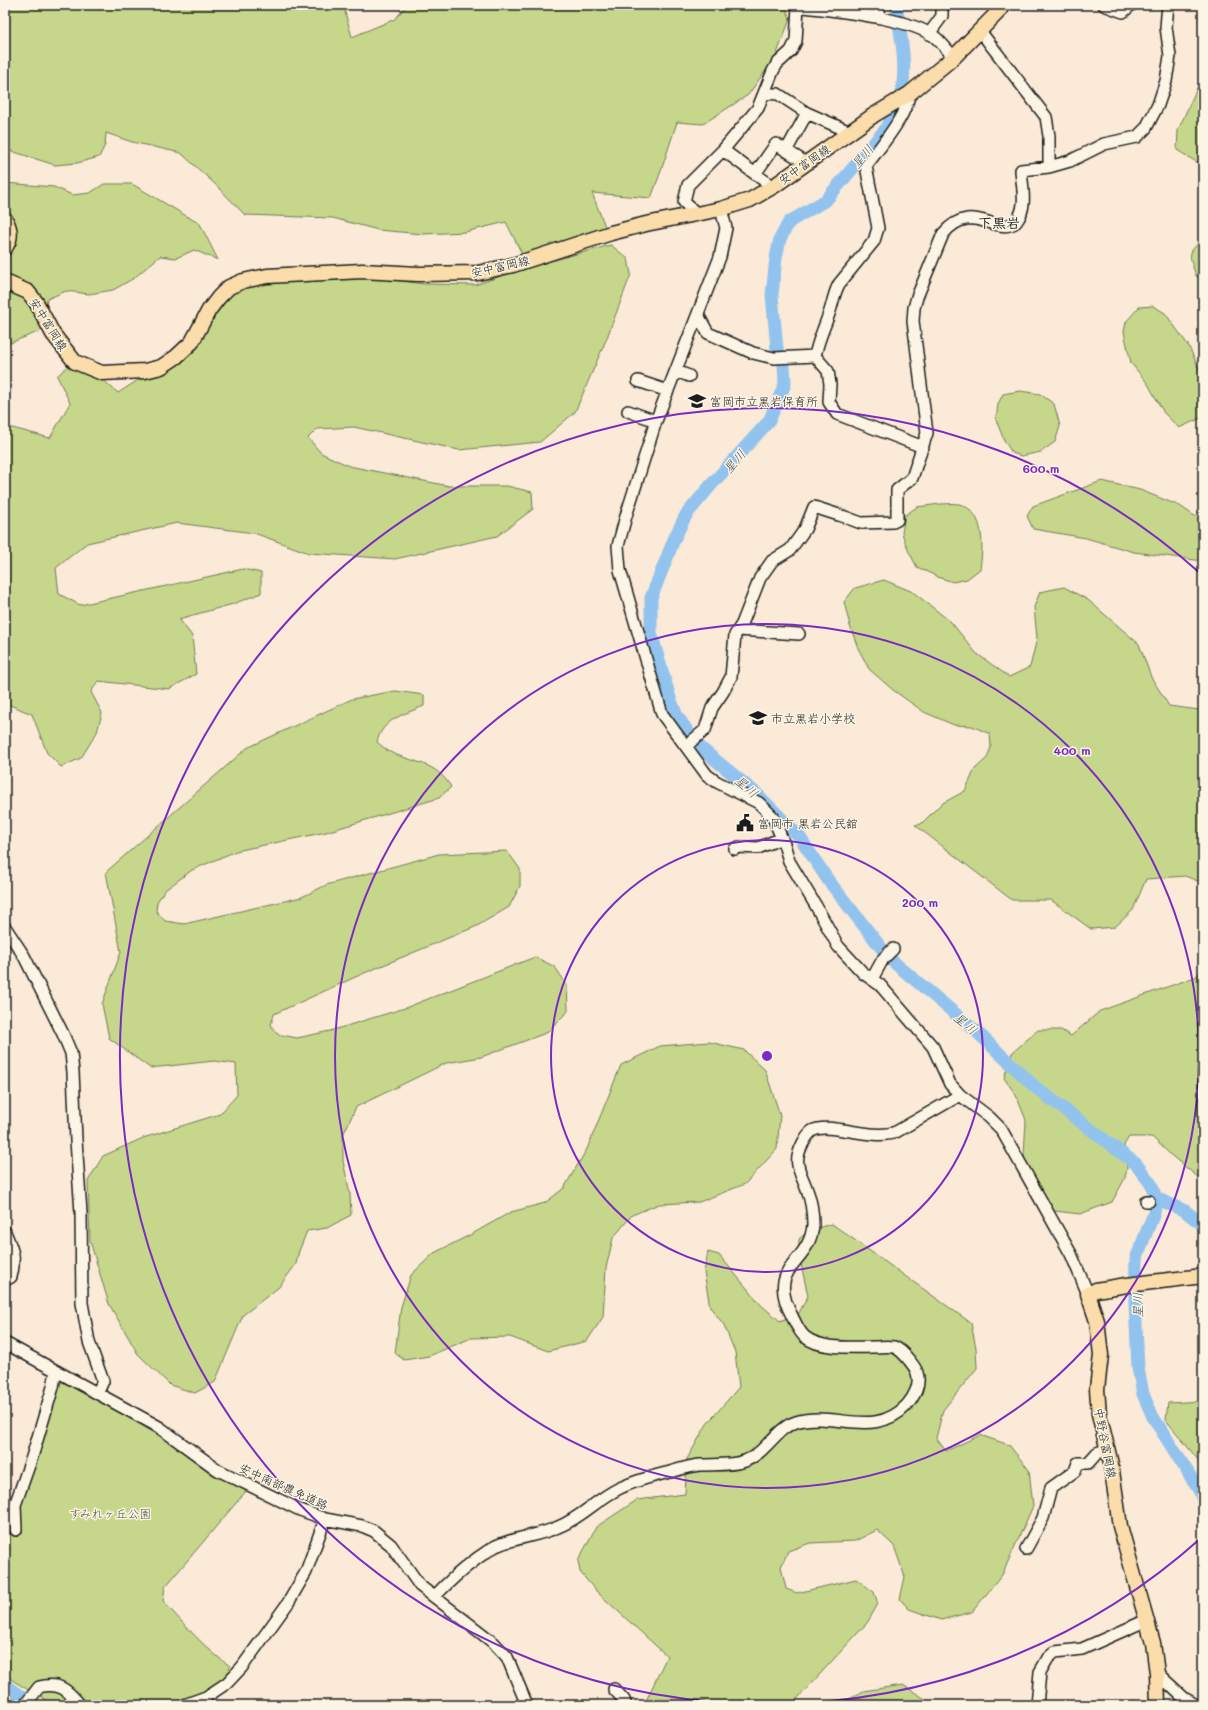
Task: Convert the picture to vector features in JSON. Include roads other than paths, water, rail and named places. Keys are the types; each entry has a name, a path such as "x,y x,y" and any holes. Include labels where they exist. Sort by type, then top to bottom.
{"main road":[{"name":"安中富岡線","path":"5,282 28,292 36,302 53,334 75,362 102,373 145,371 161,367 192,342 209,310 219,297 229,287 243,281 267,276 362,272 418,274 478,273 513,265 611,233 646,224 721,209 750,200 773,187 874,115 907,95 954,58 1003,5"},
{"path":"5,218 9,225 10,236 5,248"},
{"path":"1088,1294 1096,1290 1134,1284 1203,1276"},
{"name":"中野谷富岡線","path":"1088,1294 1097,1321 1101,1355 1098,1402 1099,1414 1108,1449 1119,1521 1148,1620 1153,1643 1157,1673 1158,1705"}],"street":[{"path":"878,5 883,18"},
{"path":"929,34 942,16 942,5"},
{"path":"1104,5 1123,12 1131,5"},
{"path":"687,745 705,730 712,708 731,677 735,635 742,624 760,578 772,561 790,550 805,529 814,507 861,523 893,522 897,520 897,490 912,478 927,433 913,321 914,308 943,234 950,226 971,218 1001,225 1013,224 1020,217 1023,204 1021,170 1049,167 1070,161 1104,144 1137,137 1146,128 1158,105 1166,81 1170,56 1166,27 1168,5"},
{"path":"697,214 684,202 688,186 723,150 758,108 777,64 791,51 796,41 798,6 883,18 908,25 934,37 954,58"},
{"path":"980,31 1046,117 1049,136 1049,167"},
{"path":"764,93 778,94 807,113 850,132"},
{"path":"815,356 817,344 830,310 835,290 874,241 878,228 866,166 892,131 908,101 907,95"},
{"path":"786,151 807,113"},
{"path":"755,174 776,144 806,163"},
{"path":"723,150 773,187"},
{"path":"721,209 726,228 723,247 698,316 656,421 618,546 620,570 662,714 687,745 707,775 717,782 759,803 773,817 789,860 838,946 851,962 880,985 894,1000 933,1048 950,1084 960,1096 989,1117 1001,1129 1071,1254 1088,1294"},
{"path":"698,316 708,333 753,353 774,358 788,356 815,356 828,371 830,384 829,402 838,414 923,447"},
{"path":"676,370 689,376"},
{"path":"638,381 668,391"},
{"path":"628,411 656,421"},
{"path":"738,630 800,634"},
{"path":"736,849 739,847 758,848 782,838"},
{"path":"5,927 24,956 71,1053 81,1213 82,1303 89,1342 103,1381 98,1392"},
{"path":"872,979 884,959 893,949"},
{"path":"434,1597 456,1573 493,1548 518,1538 557,1528 584,1514 598,1501 618,1489 670,1472 698,1466 734,1463 746,1460 758,1454 790,1424 798,1421 812,1419 865,1423 881,1421 893,1416 904,1407 913,1398 918,1385 917,1372 906,1355 896,1348 837,1346 818,1343 805,1337 797,1326 788,1308 783,1290 785,1276 790,1266 804,1250 810,1240 813,1225 807,1190 798,1169 797,1154 805,1138 814,1130 825,1128 873,1135 888,1135 960,1096"},
{"path":"5,1232 14,1261 11,1277 5,1280"},
{"name":"安中南部農免道路","path":"5,1343 98,1392 159,1427 218,1470 300,1510 325,1519 362,1526 374,1531 391,1545 420,1586 494,1643 507,1657 527,1705"},
{"path":"16,1530 14,1505 32,1457 53,1387 56,1371"},
{"path":"1026,1549 1043,1518 1051,1488 1075,1471 1078,1463 1088,1463 1097,1453 1108,1449"},
{"path":"184,1705 206,1697 227,1683 242,1667 288,1603 306,1572 325,1519"},
{"path":"1037,1705 1040,1672 1048,1658 1055,1652 1082,1649 1148,1620"},
{"path":"1157,1673 1184,1698 1196,1705"},
{"path":"28,1701 39,1687 49,1685 62,1687 80,1705"},
{"path":"614,1689 624,1700 626,1705"}],"waterway":[{"name":"星川","path":"896,5 904,68 902,89 897,105 885,130 826,200 789,222 780,239 776,258 772,295 777,349 784,365 785,384 769,421 686,515 675,537 651,598 651,633 670,698 677,716 692,738 702,749 757,794 799,836 828,880 890,959 977,1032 1035,1087 1136,1164 1151,1184 1156,1198 1154,1213 1136,1259 1135,1303 1138,1368 1143,1394 1153,1417 1199,1490 1203,1500"},
{"path":"1156,1198 1185,1211 1203,1225"},
{"path":"5,1685 32,1705"}],"place":[{"name":"富岡市立黒岩保育所","path":"697,401"},
{"name":"市立黒岩小学校","path":"758,718"},
{"name":"富岡市 黒岩公民舘","path":"745,823"}],"district":[{"name":"下黒岩","path":"999,222"}],"park label":[{"name":"すみれヶ丘公園","path":"110,1513"}]}
